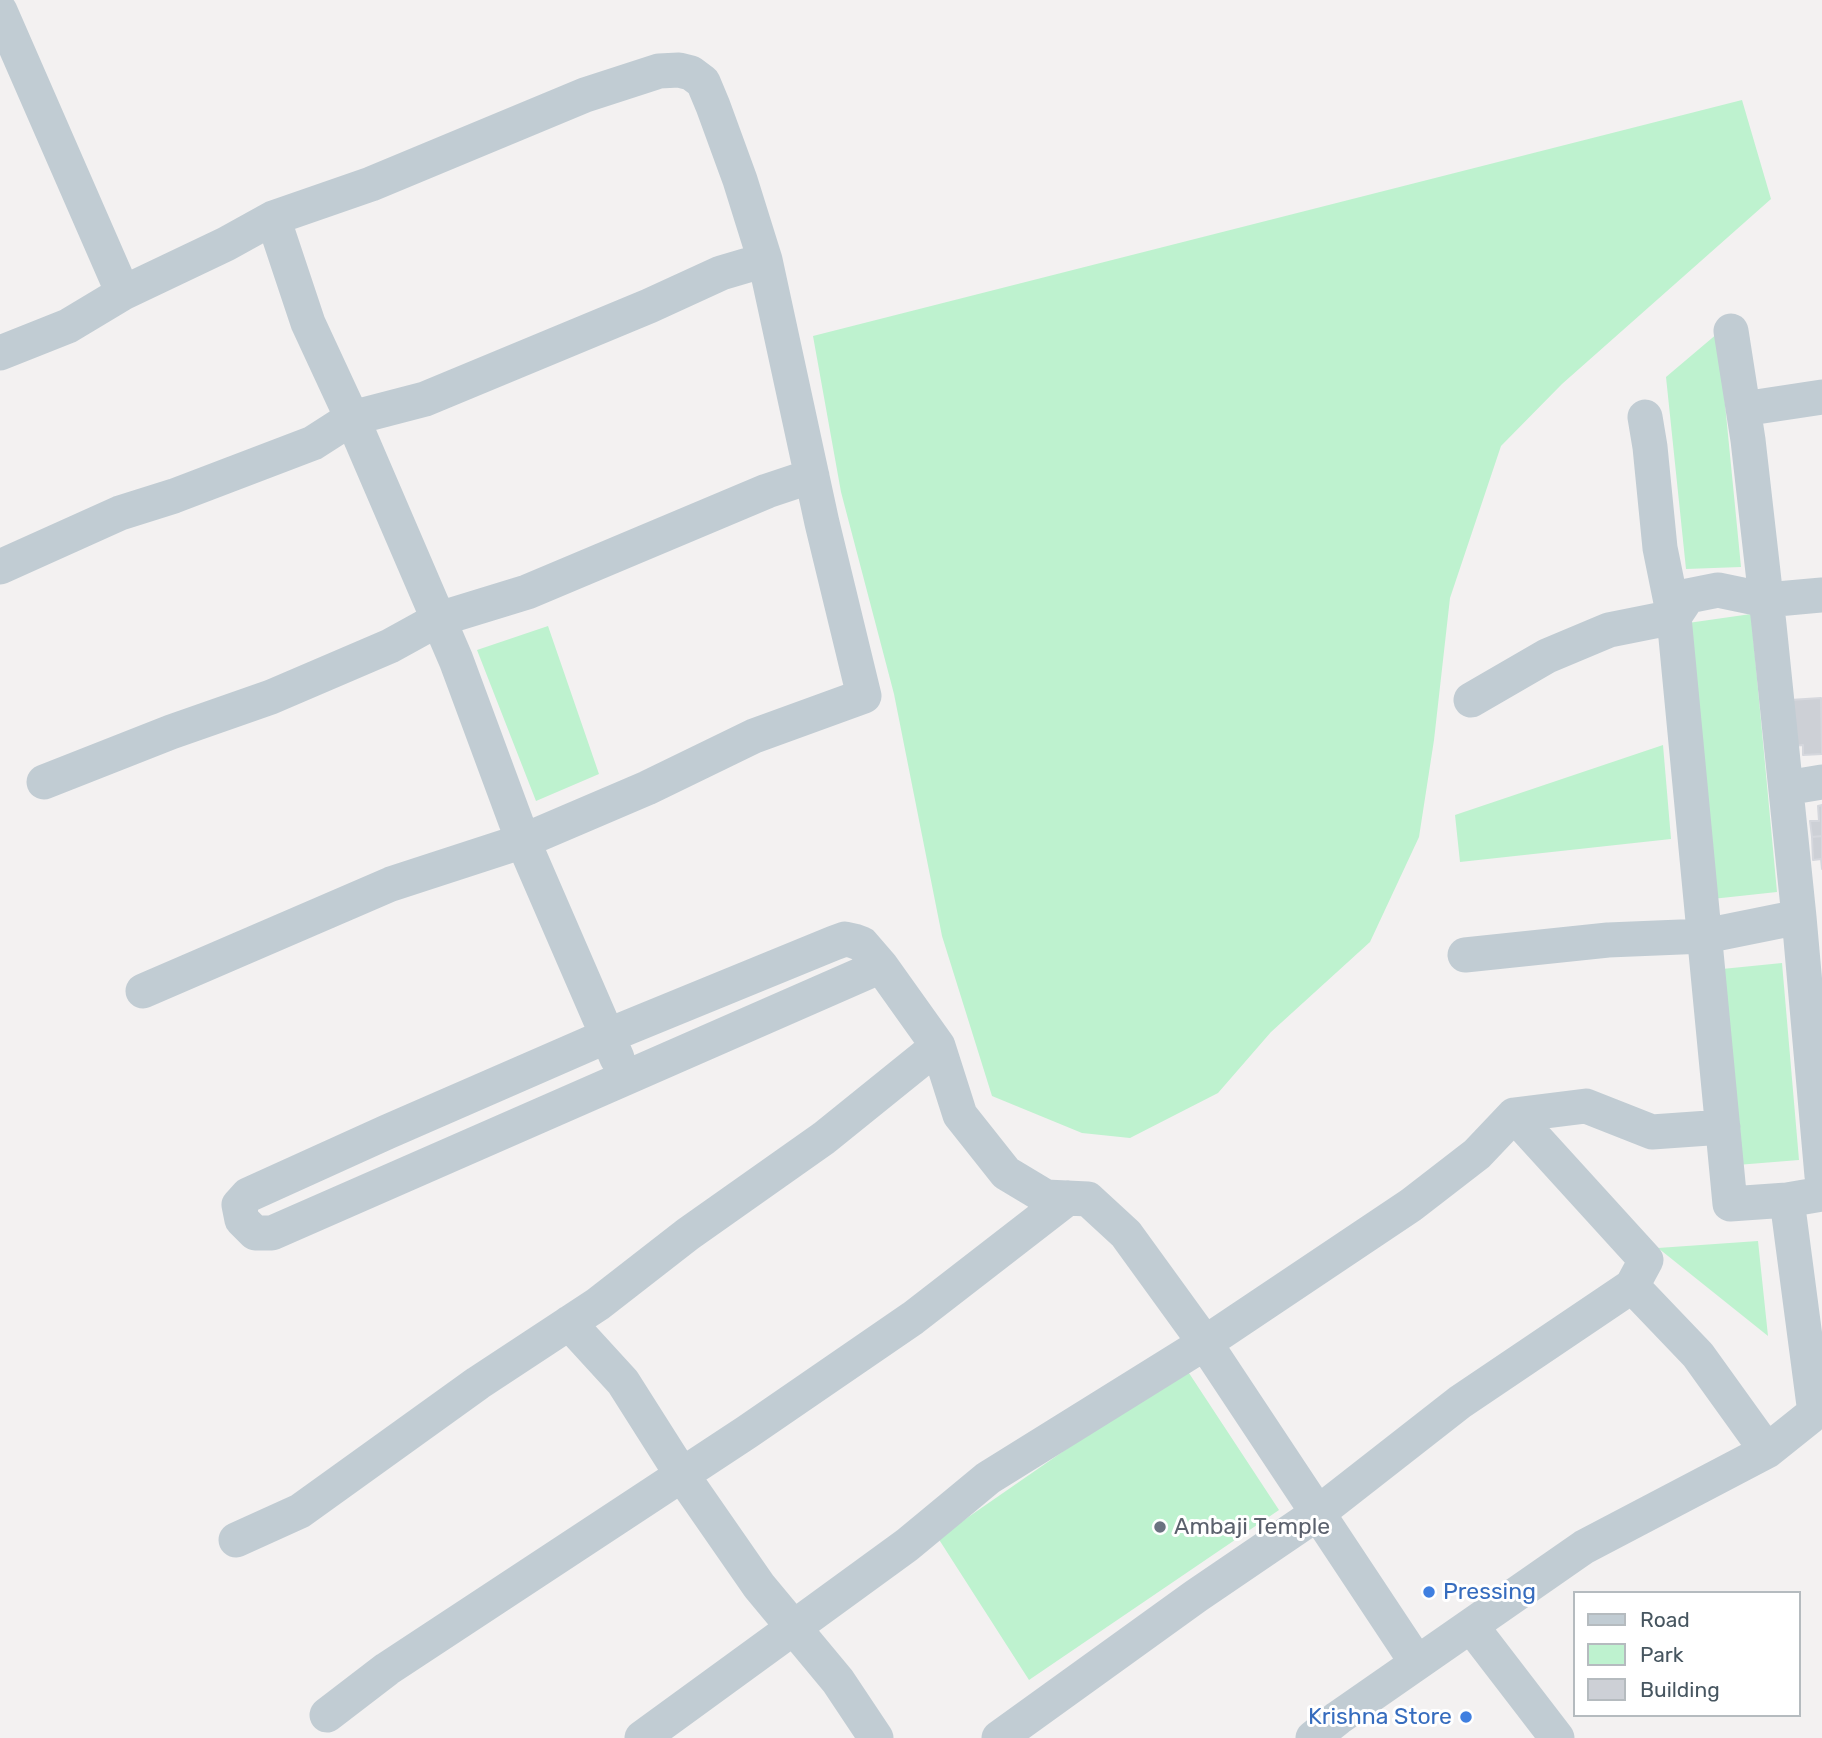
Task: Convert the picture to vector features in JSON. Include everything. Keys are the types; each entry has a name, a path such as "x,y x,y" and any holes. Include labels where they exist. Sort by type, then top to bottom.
{"street":[{"path":"0,11 122,293"},
{"path":"0,353 68,326 122,293 226,244 273,218 371,184 585,95 659,71 679,70 691,73 703,82 740,180 765,260 864,696 754,736 647,788 523,841 391,884 143,991"},
{"path":"273,218 308,323 439,619 523,841 626,1078"},
{"path":"0,567 120,513 174,496 313,443 352,418 425,399 638,311 721,273 765,260"},
{"path":"1731,331 1766,600 1799,917 1822,1176"},
{"path":"1743,409 1822,397"},
{"path":"1644,417 1650,447 1660,548 1674,617 1730,1205 1822,1194"},
{"path":"44,782 171,732 271,697 390,646 439,619 527,592 767,491 812,476"},
{"path":"1471,700 1547,656 1609,630 1674,617 1688,597 1718,590 1766,600 1822,595"},
{"path":"1786,788 1822,782"},
{"path":"1465,955 1608,940 1705,936 1799,917"},
{"path":"881,966 272,1233 255,1233 242,1220 239,1205 248,1195 607,1036 845,939 862,944 881,966 938,1046 960,1115 1006,1173 1046,1197 1088,1199 1126,1234 1205,1343 1417,1663"},
{"path":"236,1540 300,1511 478,1383 598,1304 688,1234 824,1138 938,1046"},
{"path":"642,1738 907,1545 988,1478 1205,1343 1412,1205 1477,1154 1514,1115 1586,1106 1652,1132 1723,1127"},
{"path":"999,1738 1196,1596 1318,1513 1460,1402 1632,1286 1646,1260 1514,1115"},
{"path":"327,1715 397,1662 682,1475 913,1318 1068,1198"},
{"path":"1313,1738 1584,1547 1767,1451 1819,1410 1787,1200"},
{"path":"1632,1286 1698,1355 1767,1451"},
{"path":"569,1323 623,1382 682,1475 760,1586 838,1681 876,1738"},
{"path":"1471,1626 1557,1738"}],"green space":[{"path":"1742,100 1771,199 1562,384 1501,446 1450,598 1434,740 1419,837 1370,942 1271,1032 1218,1093 1130,1138 1082,1133 992,1096 942,936 894,694 841,492 813,336"},
{"path":"1718,333 1741,567 1686,569 1666,377"},
{"path":"1751,614 1777,892 1712,899 1688,623"},
{"path":"548,626 599,774 536,801 477,650"},
{"path":"1663,745 1671,839 1460,862 1455,815"},
{"path":"1782,963 1799,1160 1737,1165 1722,969"},
{"path":"1758,1241 1768,1336 1658,1248"},
{"path":"1185,1367 1279,1510 1029,1680 938,1538"}],"building":[{"path":"1821,698 1822,754 1803,755 1803,745 1793,746 1790,700"},
{"path":"1822,805 1822,836 1812,837 1810,821 1819,821 1818,806"},
{"path":"1822,836 1822,869 1821,859 1813,860 1812,837"}],"place":[{"name":"Ambaji Temple","path":"1160,1527"},
{"name":"Pressing","path":"1429,1592"},
{"name":"Krishna Store","path":"1466,1717"}]}
